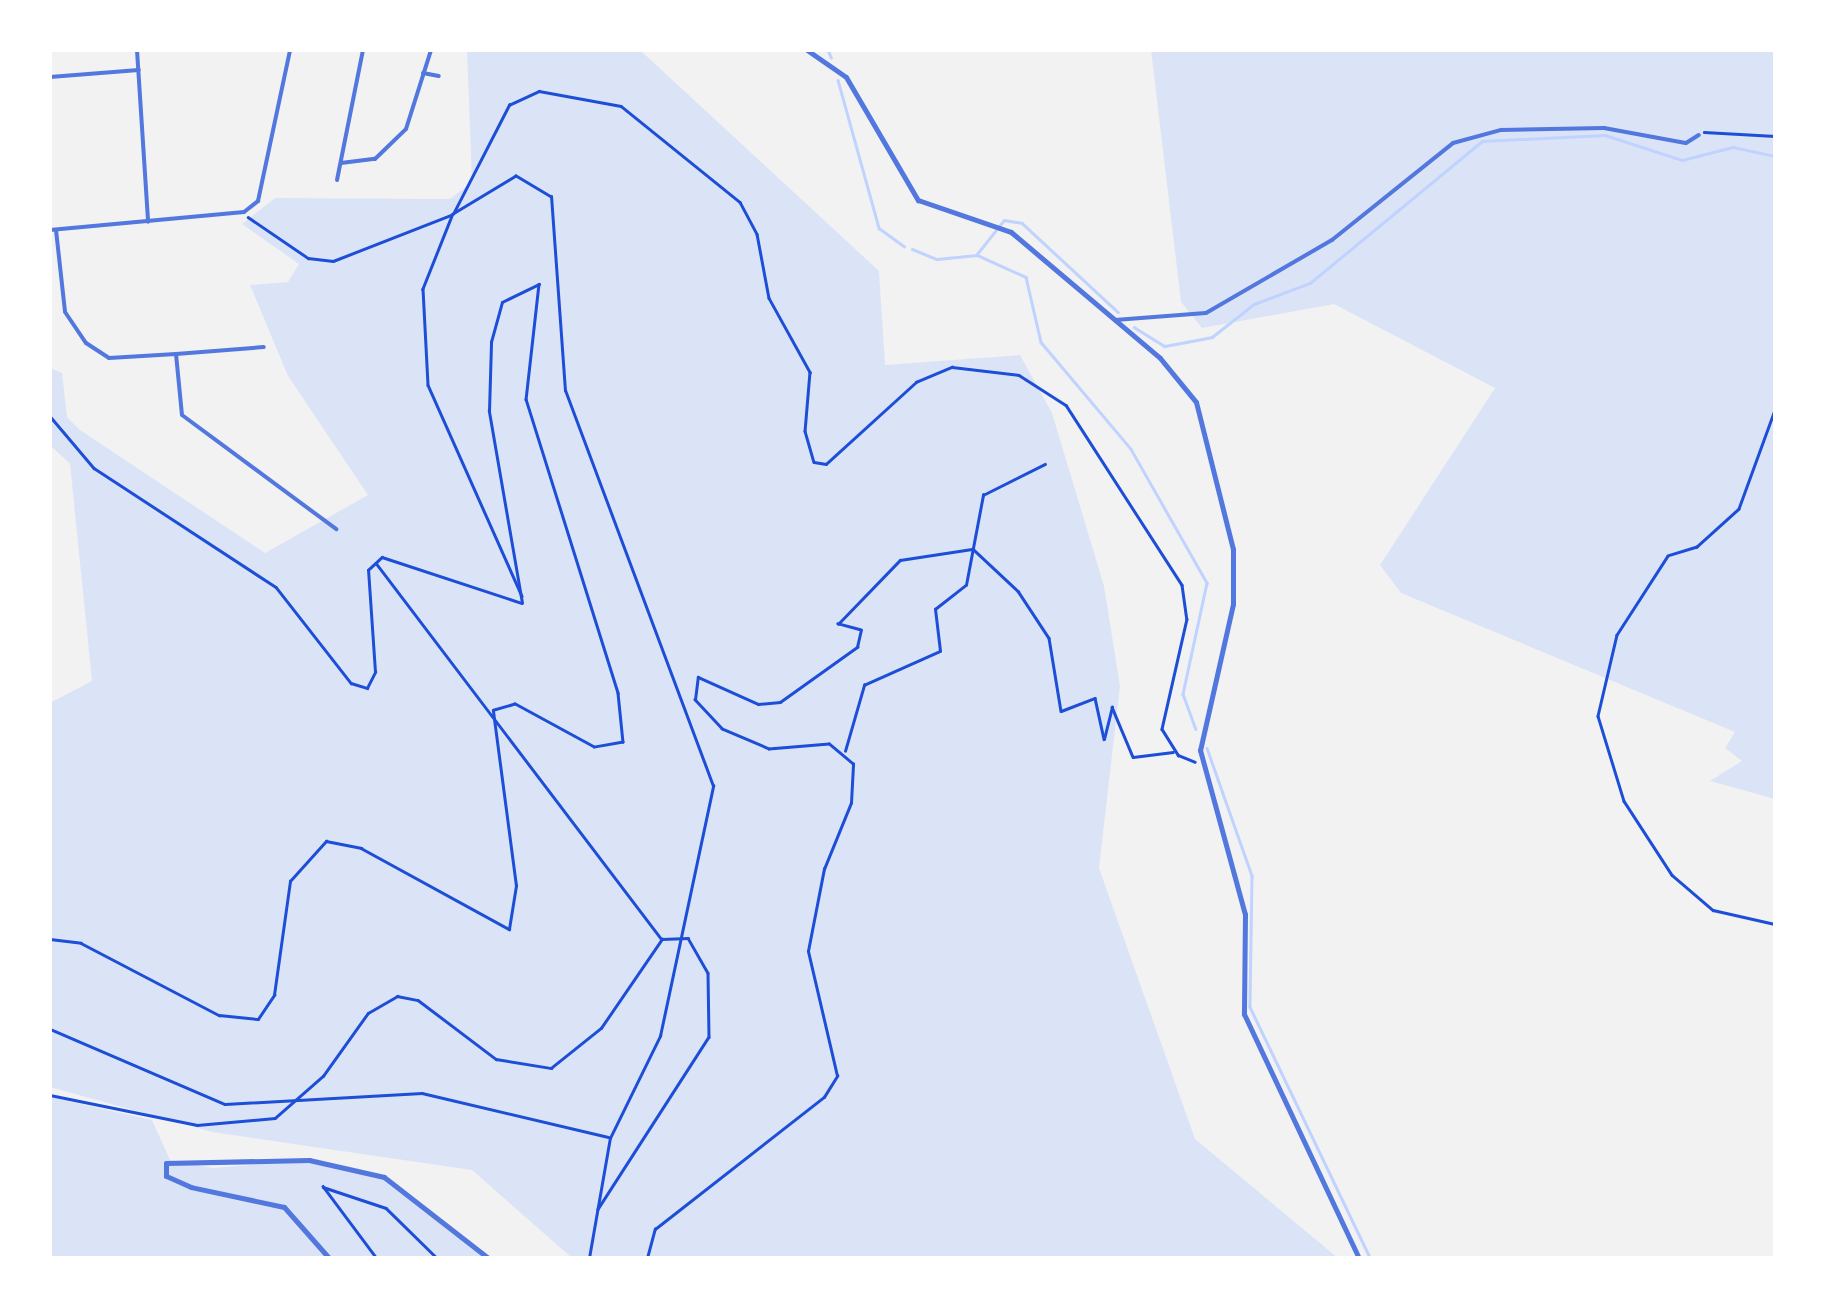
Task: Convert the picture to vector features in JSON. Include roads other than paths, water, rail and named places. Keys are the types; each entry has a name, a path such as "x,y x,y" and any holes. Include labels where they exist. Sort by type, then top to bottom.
{"street":[{"path":"137,50 148,222"},
{"path":"264,346 109,358 86,343 65,312 53,230 244,212 258,201 290,50"},
{"path":"337,180 363,50"},
{"path":"341,163 375,159 406,129 431,50"},
{"path":"807,50 846,78 918,200 1004,230 1113,320 1196,402 1226,502 1233,604 1202,764 1244,914 1244,1014 1359,1258"},
{"path":"50,77 139,70"},
{"path":"424,72 439,76"},
{"path":"1113,320 1206,313 1332,240 1453,143 1502,130 1604,128 1686,143 1699,135"},
{"path":"176,354 182,415 336,529"},
{"path":"329,1258 284,1207 191,1187 166,1176 166,1163 309,1160 384,1177 488,1258"}],"waterway":[{"path":"828,50 831,57"},
{"path":"838,80 879,228 904,246"},
{"path":"1134,327 1165,346 1212,337 1254,304 1310,283 1482,141 1605,135 1682,160 1733,147 1775,156"},
{"path":"977,254 1004,220 1022,223 1118,312"},
{"path":"912,249 937,259 977,255 1026,277 1041,342 1131,449 1207,583 1183,694 1196,729"},
{"path":"1207,748 1252,876 1250,1007 1370,1258"}]}
